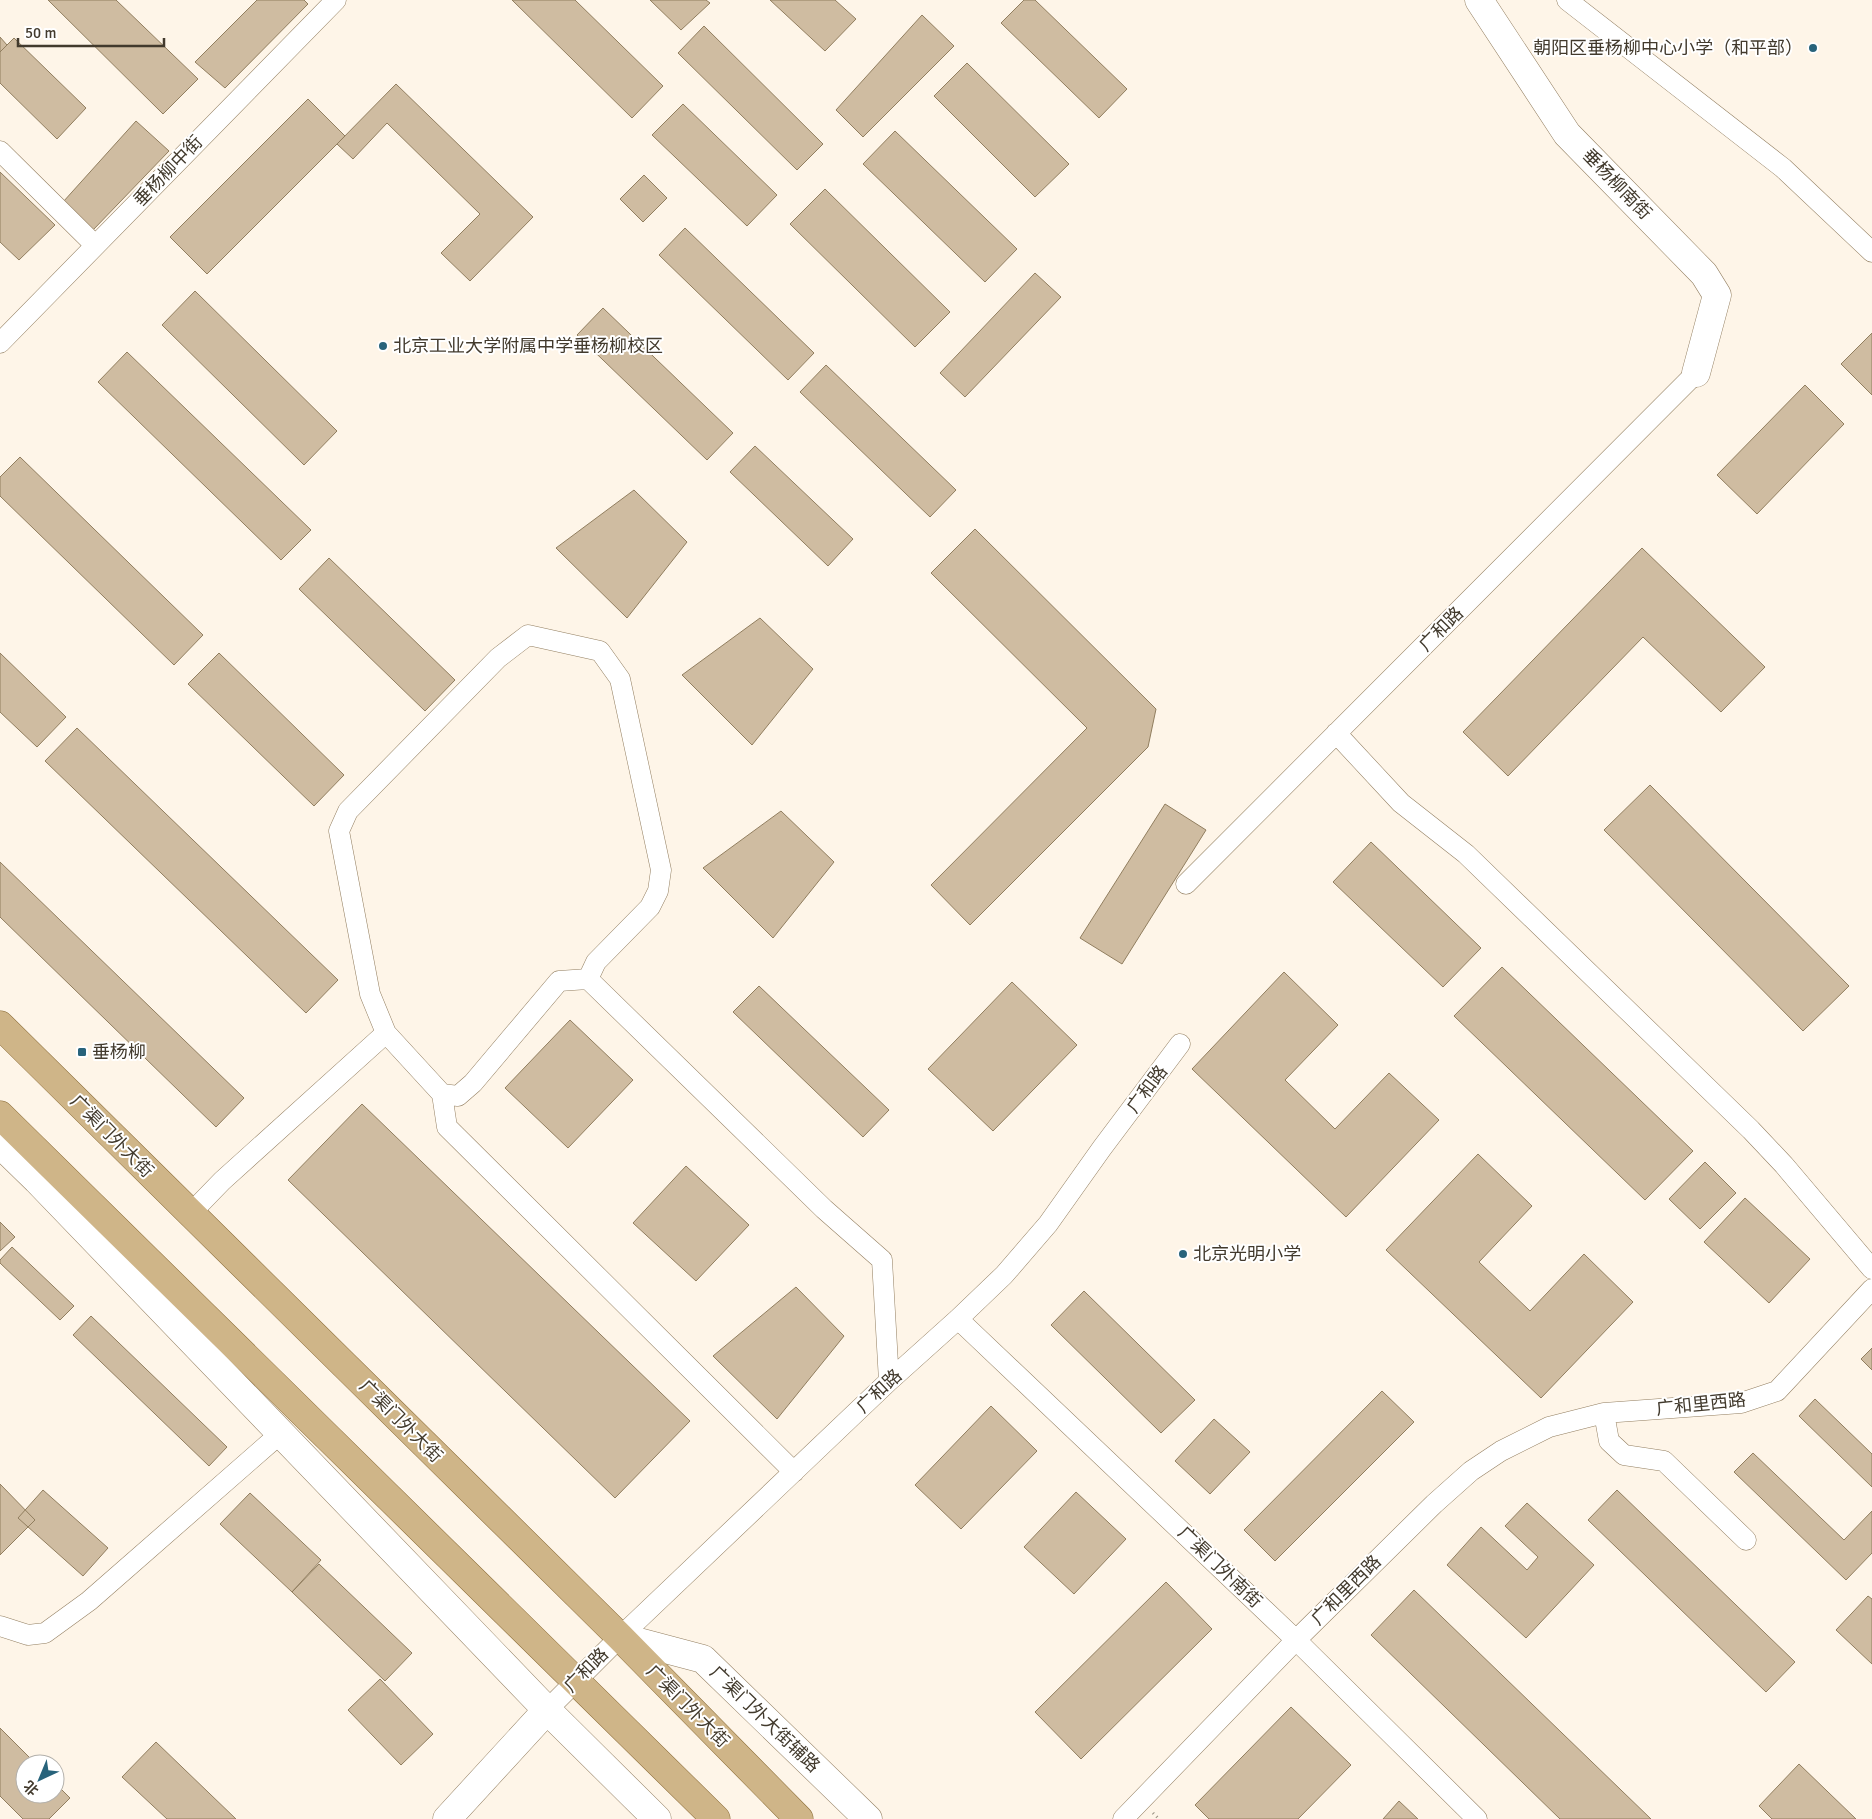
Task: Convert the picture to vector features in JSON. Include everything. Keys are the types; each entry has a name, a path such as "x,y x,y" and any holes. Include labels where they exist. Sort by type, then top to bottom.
{"main road":[{"name":"广渠门外大街","path":"0,1025 620,1637 798,1819"},
{"path":"0,1115 716,1819"}],"street":[{"name":"垂杨柳中街","path":"0,342 336,0"},
{"name":"垂杨柳南街","path":"1480,0 1567,134 1704,274 1717,295 1696,373"},
{"path":"1567,0 1783,168 1872,252"},
{"path":"0,151 95,245"},
{"name":"广和路","path":"1186,884 1696,373"},
{"path":"588,979 596,962 650,907 658,891 661,870 620,679 600,651 528,635 498,658 348,811 339,831 370,994 386,1033 442,1094 447,1128 794,1472"},
{"path":"1336,733 1401,803 1466,854 1751,1130 1784,1165 1872,1269"},
{"path":"442,1094 458,1096 473,1083 558,981 588,979 824,1209 882,1260 889,1381"},
{"path":"191,1213 222,1181 386,1033"},
{"name":"广和路","path":"547,1710 620,1637 889,1381 1004,1275 1048,1224 1180,1044"},
{"path":"0,1144 547,1710 657,1819"},
{"name":"广和里西路","path":"1123,1819 1296,1640 1434,1504 1471,1471 1501,1451 1548,1427 1604,1412 1741,1403 1777,1391 1872,1289"},
{"name":"广渠门外南街","path":"958,1319 1296,1640 1477,1819"},
{"path":"1604,1412 1609,1441 1624,1455 1664,1461 1746,1540"},
{"path":"0,1626 28,1635 45,1633 89,1601 281,1433"},
{"name":"广渠门外大街辅路","path":"620,1637 703,1659 868,1819"},
{"path":"447,1819 547,1710"}],"building":[{"path":"48,0 116,0 198,79 163,114"},
{"path":"257,0 304,0 308,4 225,88 195,62"},
{"path":"512,0 575,0 663,86 632,118"},
{"path":"650,0 706,0 710,3 681,30"},
{"path":"770,0 835,0 856,19 825,51"},
{"path":"1024,0 1035,0 1127,89 1099,118 1001,23"},
{"path":"922,15 954,46 863,137 836,110"},
{"path":"704,26 823,144 797,170 678,53"},
{"path":"0,37 7,45 0,52"},
{"path":"14,38 86,108 57,139 0,83 0,52"},
{"path":"967,63 1069,164 1035,197 934,96"},
{"path":"396,84 533,217 470,281 441,253 480,214 387,123 353,159 337,144"},
{"path":"308,99 345,136 207,274 170,237"},
{"path":"683,104 777,195 747,226 652,135"},
{"path":"136,121 169,151 93,230 63,202"},
{"path":"895,131 1017,249 985,282 863,164"},
{"path":"0,172 55,225 19,260 0,242"},
{"path":"644,175 667,198 643,222 620,199"},
{"path":"825,189 950,312 915,347 790,224"},
{"path":"685,228 814,353 788,380 659,255"},
{"path":"1035,273 1061,297 965,397 940,373"},
{"path":"195,291 337,431 304,465 162,325"},
{"path":"603,308 733,433 707,460 577,335"},
{"path":"1872,333 1872,395 1841,364"},
{"path":"127,352 311,530 281,560 98,382"},
{"path":"826,365 956,490 930,517 800,392"},
{"path":"1805,385 1844,424 1757,514 1717,475"},
{"path":"755,446 853,539 828,566 730,472"},
{"path":"20,457 203,635 174,665 0,496 0,477"},
{"path":"634,490 687,542 627,618 556,548"},
{"path":"975,529 1156,709 1148,747 970,925 931,885 1087,728 931,573"},
{"path":"1642,548 1765,667 1721,712 1643,637 1508,776 1463,732"},
{"path":"329,558 455,680 425,711 299,589"},
{"path":"760,618 813,669 752,745 682,675"},
{"path":"0,653 66,717 37,747 0,712"},
{"path":"219,653 344,775 314,806 188,684"},
{"path":"77,728 338,980 306,1013 45,761"},
{"path":"1650,785 1849,986 1803,1031 1604,830"},
{"path":"1165,804 1206,830 1122,964 1080,938"},
{"path":"781,811 834,862 773,938 703,868"},
{"path":"1371,842 1481,948 1443,987 1333,882"},
{"path":"0,862 244,1098 216,1127 0,917"},
{"path":"1502,967 1693,1151 1645,1200 1454,1016"},
{"path":"1284,972 1338,1025 1285,1080 1335,1129 1389,1073 1439,1120 1346,1217 1192,1069"},
{"path":"1012,982 1077,1045 993,1131 928,1069"},
{"path":"759,986 889,1110 863,1137 733,1012"},
{"path":"570,1020 633,1080 568,1148 505,1088"},
{"path":"362,1104 690,1421 615,1498 288,1180"},
{"path":"1478,1154 1532,1206 1479,1262 1530,1311 1584,1254 1633,1302 1541,1398 1386,1250"},
{"path":"1705,1162 1736,1193 1700,1229 1669,1199"},
{"path":"686,1166 749,1225 696,1281 633,1223"},
{"path":"1745,1198 1810,1259 1769,1303 1704,1242"},
{"path":"0,1222 15,1237 0,1251"},
{"path":"12,1247 74,1306 60,1320 0,1263 0,1260"},
{"path":"796,1287 844,1336 777,1419 713,1356"},
{"path":"1084,1291 1195,1400 1161,1433 1051,1325"},
{"path":"91,1316 227,1447 209,1466 73,1335"},
{"path":"1872,1348 1872,1370 1861,1359"},
{"path":"1382,1391 1414,1422 1275,1561 1244,1530"},
{"path":"1815,1399 1872,1454 1872,1487 1799,1416"},
{"path":"991,1406 1037,1451 961,1529 915,1485"},
{"path":"1214,1419 1250,1452 1210,1494 1175,1461"},
{"path":"1753,1453 1844,1540 1872,1511 1872,1553 1846,1580 1734,1472"},
{"path":"0,1484 35,1520 0,1555"},
{"path":"43,1490 108,1548 83,1576 18,1518"},
{"path":"1617,1490 1795,1662 1766,1692 1588,1520"},
{"path":"1076,1492 1126,1539 1074,1594 1024,1547"},
{"path":"250,1493 321,1560 292,1592 220,1524"},
{"path":"1527,1503 1594,1565 1526,1638 1447,1565 1481,1527 1527,1570 1538,1557 1505,1526"},
{"path":"319,1564 412,1653 385,1681 292,1592"},
{"path":"1166,1582 1212,1629 1081,1759 1035,1712"},
{"path":"1414,1590 1651,1819 1560,1819 1371,1635"},
{"path":"1868,1596 1872,1599 1872,1664 1836,1630"},
{"path":"380,1679 433,1734 401,1765 348,1710"},
{"path":"1291,1707 1351,1765 1298,1819 1209,1819 1195,1805"},
{"path":"0,1728 26,1754 15,1754 15,1804 64,1804 49,1819 23,1819 0,1796"},
{"path":"156,1742 236,1819 167,1819 122,1777"},
{"path":"1799,1764 1856,1819 1772,1819 1759,1806"},
{"path":"65,1793 70,1798 65,1803"},
{"path":"1399,1801 1418,1819 1383,1819"}],"place":[{"name":"朝阳区垂杨柳中心小学（和平部）","path":"1813,48"},
{"name":"北京工业大学附属中学垂杨柳校区","path":"383,346"},
{"name":"垂杨柳","path":"82,1052"},
{"name":"北京光明小学","path":"1183,1254"}]}
